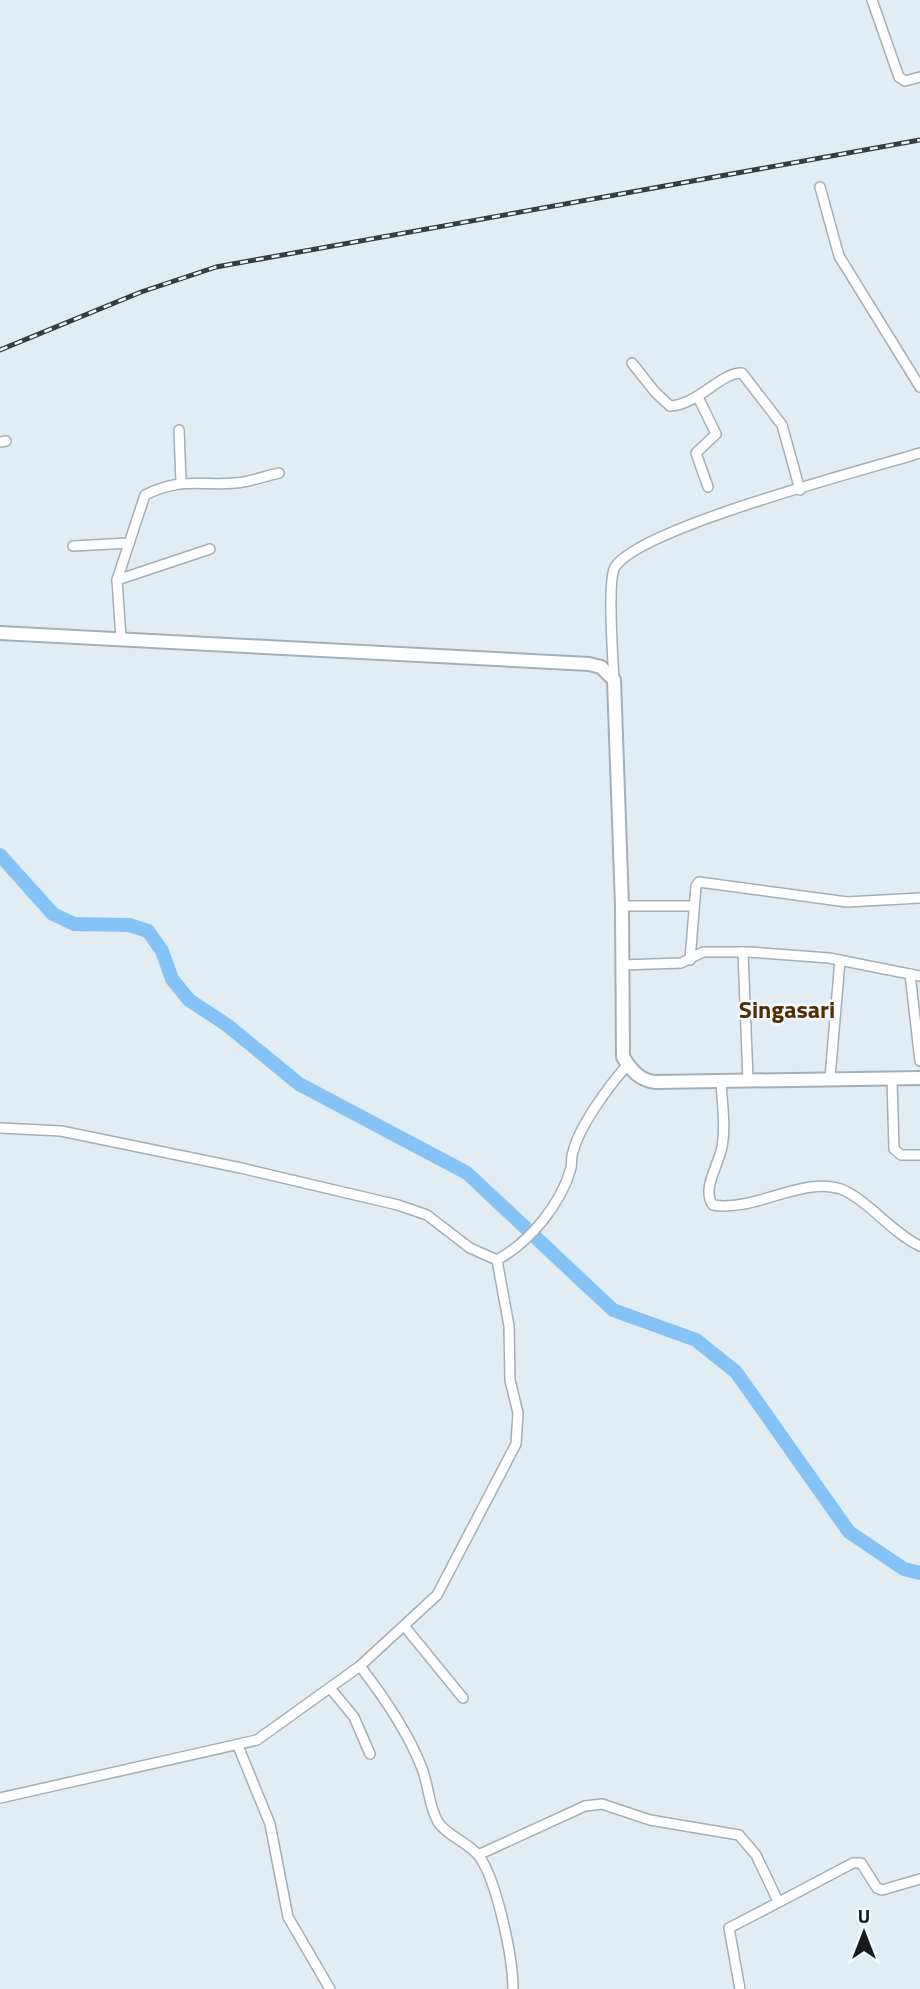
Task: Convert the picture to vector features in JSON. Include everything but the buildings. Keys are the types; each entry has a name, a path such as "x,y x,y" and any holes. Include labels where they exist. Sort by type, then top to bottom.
{"street":[{"path":"872,0 899,77 903,81 920,77"},
{"path":"820,187 839,256 920,387"},
{"path":"632,363 667,404 675,406 698,397 732,374 742,373 782,425 800,490"},
{"path":"698,397 716,434 696,453 708,487"},
{"path":"179,430 181,482"},
{"path":"920,453 676,530 616,566 612,577 622,906 623,1057 648,1082 920,1078"},
{"path":"121,638 117,580 145,495 166,484 239,483 279,473"},
{"path":"73,546 129,543"},
{"path":"117,580 210,549"},
{"path":"0,633 589,664 606,670 614,680"},
{"path":"690,960 696,886 702,882 847,902 920,898"},
{"path":"622,906 694,906"},
{"path":"622,965 669,964 690,960 703,952 743,952 840,960 915,975 920,1061"},
{"path":"743,952 748,1080"},
{"path":"830,1078 840,960"},
{"path":"497,1260 518,1246 545,1216 564,1188 573,1152 584,1130 613,1081 628,1064"},
{"path":"892,1079 894,1149 901,1155 920,1155"},
{"path":"721,1081 724,1124 722,1147 710,1186 709,1198 713,1205 735,1207 811,1188 836,1188 920,1246"},
{"path":"0,1128 61,1131 241,1168 398,1205 427,1215 470,1248 497,1260"},
{"path":"0,1798 238,1746 267,1735 360,1666 437,1595 516,1444 519,1413 510,1380 509,1326 497,1260"},
{"path":"405,1627 463,1698"},
{"path":"360,1666 384,1698 422,1766 439,1825 478,1855 493,1889 509,1948 513,1989"},
{"path":"330,1688 354,1717 370,1754"},
{"path":"238,1746 270,1825 288,1917 330,1989"},
{"path":"478,1855 585,1806 602,1804 672,1825 738,1835 752,1849 777,1899 781,1901"},
{"path":"740,1989 729,1928 853,1863 861,1863 877,1888 882,1890 920,1879"}],"waterway":[{"path":"0,855 53,914 74,924 129,925 148,931 162,951 172,979 189,1000 227,1025 299,1084 467,1173 613,1310 696,1340 736,1372 849,1532 904,1569 920,1573"}],"railway":[{"path":"0,350 141,292 216,267 920,140"}],"district":[{"name":"Singasari","path":"787,1009"}]}
